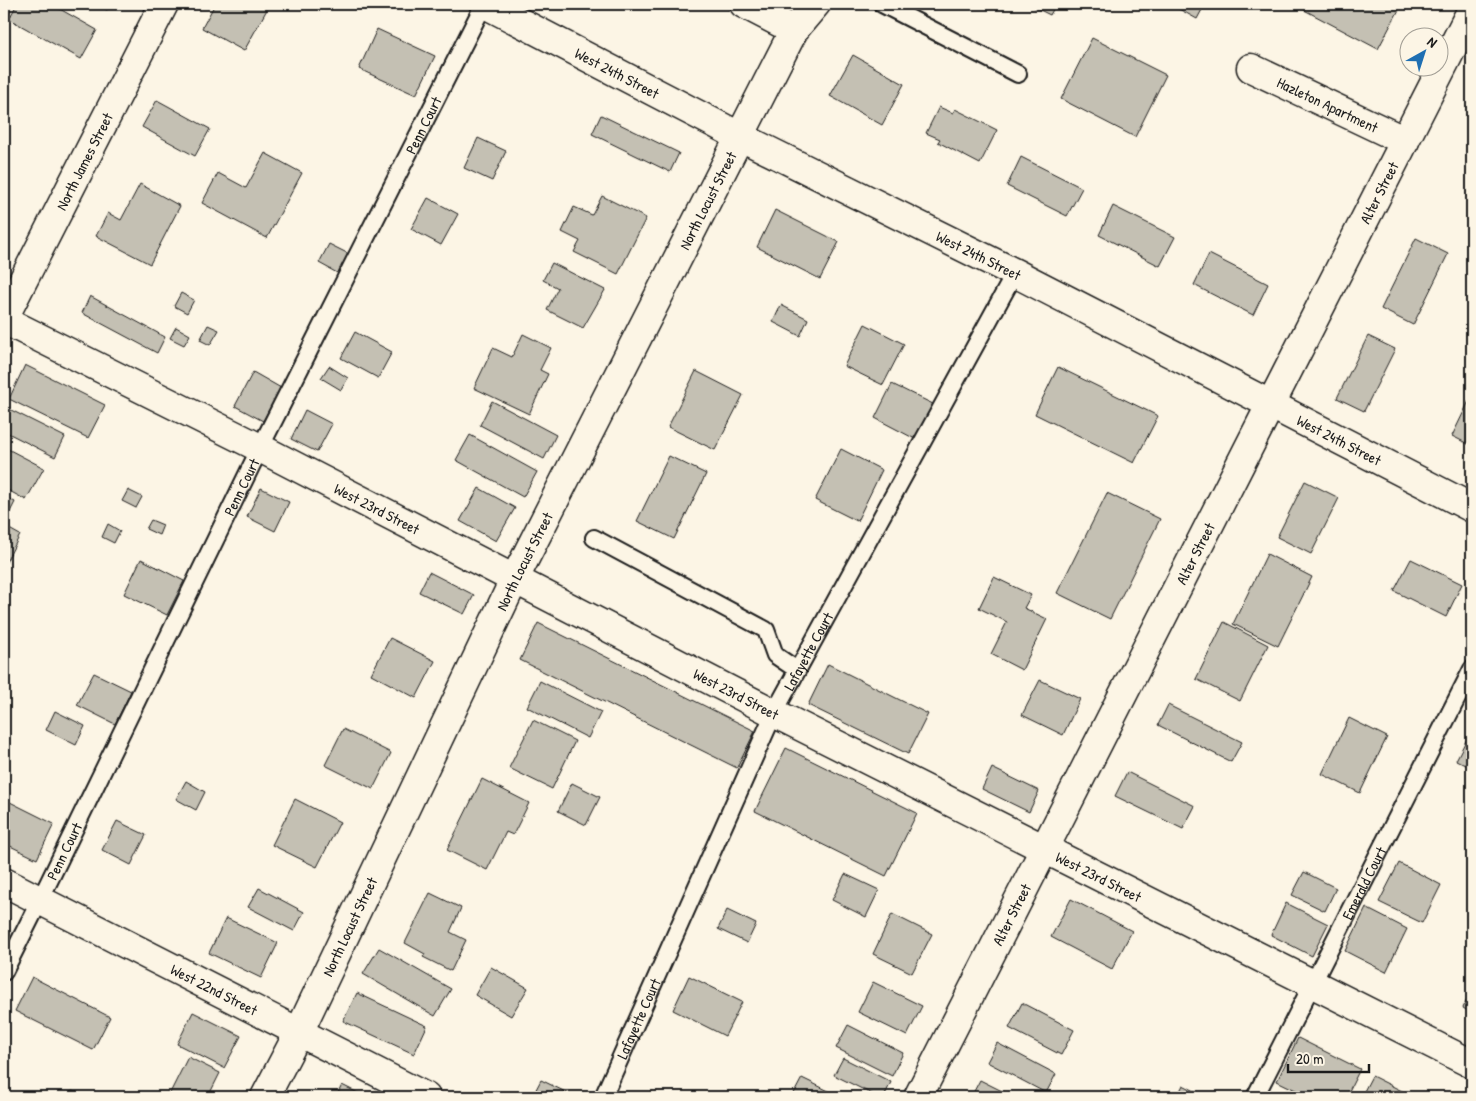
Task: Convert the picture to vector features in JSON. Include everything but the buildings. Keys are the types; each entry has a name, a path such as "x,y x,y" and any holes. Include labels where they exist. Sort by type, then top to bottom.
{"street":[{"name":"North James Street","path":"4,319 164,4"},
{"name":"West 24th Street","path":"484,4 739,136 1015,273 1472,508"},
{"path":"744,4 794,30 816,4"},
{"name":"Alter Street","path":"918,1097 1472,9"},
{"name":"North Locust Street","path":"265,1097 299,1032 514,578 794,30"},
{"name":"Hazleton Apartment","path":"1251,68 1405,141"},
{"name":"West 23rd Street","path":"4,319 774,712 1472,1064"},
{"name":"West 22nd Street","path":"4,882 426,1097"}],"lane":[{"name":"Penn Court","path":"4,972 260,448 484,4"},
{"path":"882,4 1018,74"},
{"name":"Lafayette Court","path":"603,1097 774,712 1015,273"},
{"path":"594,538 766,630 775,655 797,670"},
{"name":"Emerald Court","path":"1255,1097 1314,984 1472,669"}]}
